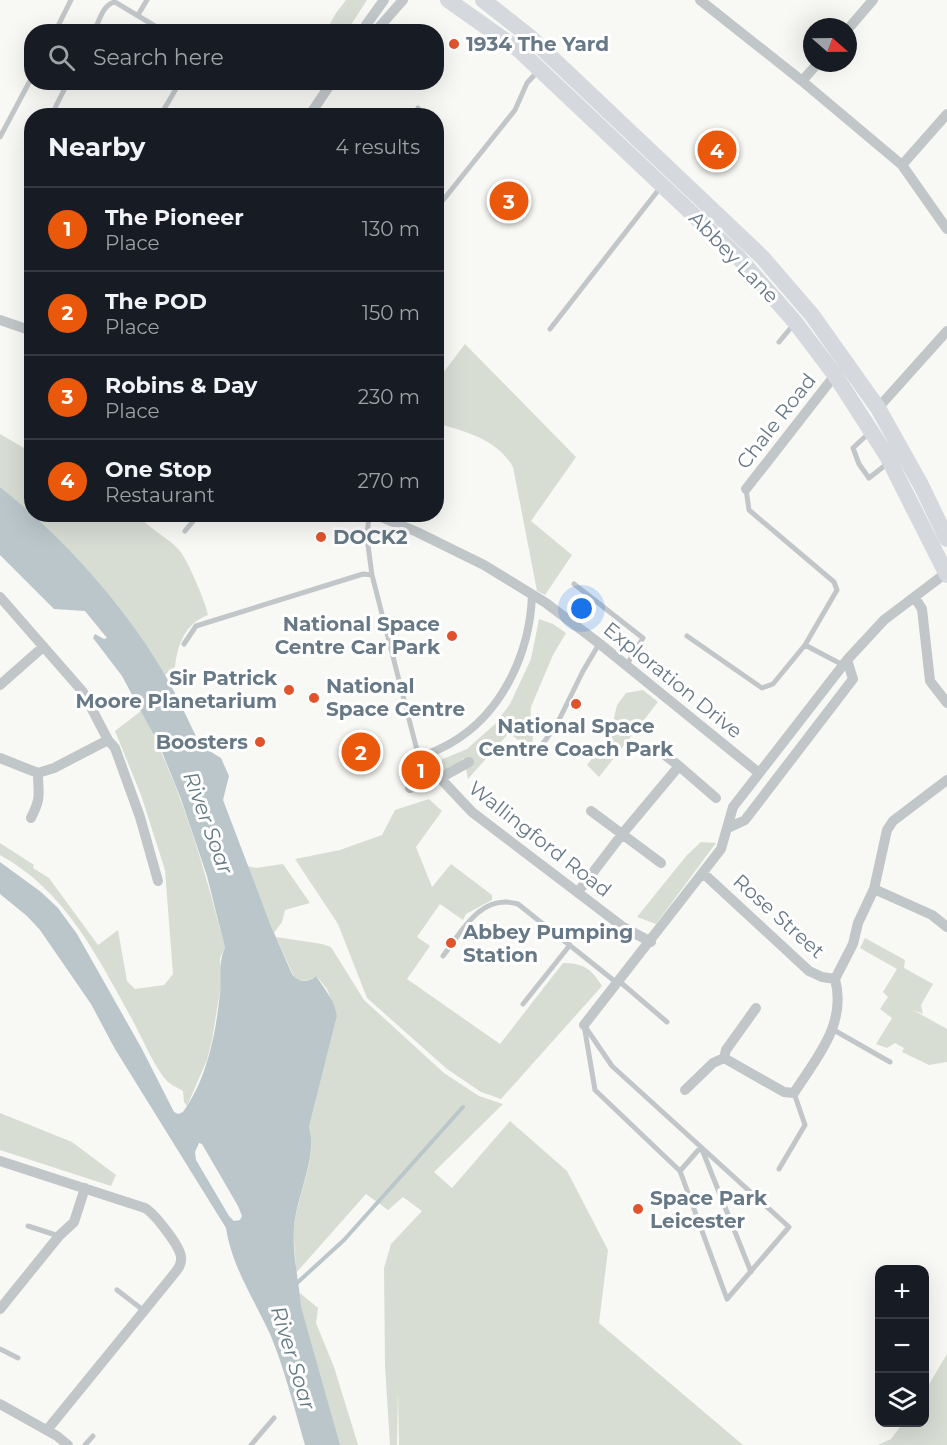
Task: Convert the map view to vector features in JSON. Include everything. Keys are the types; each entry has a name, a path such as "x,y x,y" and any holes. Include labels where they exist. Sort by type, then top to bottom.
{"main road":[{"name":"Abbey Lane","path":"448,0 519,50 738,258 795,322 835,375 890,462 947,574"},
{"name":"Abbey Lane","path":"483,0 530,37 762,257 812,315 878,408 921,485 947,539"}],"street":[{"path":"367,24 384,0"},
{"path":"382,24 404,0"},
{"path":"700,0 902,165 947,229"},
{"path":"857,19 873,0"},
{"path":"802,81 810,72"},
{"path":"314,108 327,90"},
{"path":"902,165 947,114"},
{"path":"0,320 24,329"},
{"path":"878,408 947,331"},
{"name":"Chale Road","path":"746,489 835,375"},
{"name":"Exploration Drive","path":"396,522 484,565 532,595 600,644 759,773"},
{"path":"584,1025 651,942 721,849 733,807 845,662 884,620 947,574"},
{"path":"416,786 413,761 451,743 470,730 501,694 522,656 532,595"},
{"path":"0,597 83,692 108,740 115,748 140,817 158,881"},
{"path":"915,598 922,609 930,681 947,703"},
{"path":"0,685 43,647"},
{"path":"728,828 745,820 852,679 845,662"},
{"path":"0,758 38,773 54,768 108,740"},
{"path":"661,752 716,798"},
{"name":"Wallingford Road","path":"416,786 440,778 469,762"},
{"path":"578,892 679,766"},
{"path":"31,818 40,792 38,773"},
{"name":"Wallingford Road","path":"440,778 472,812 623,927 651,942"},
{"path":"723,1058 784,1092 794,1093 825,1045 832,1029 839,1002 835,979 853,944 858,923 874,889 892,821 947,780"},
{"path":"591,811 661,863"},
{"name":"Rose Street","path":"703,873 809,971 822,977 835,979"},
{"path":"874,889 932,915 947,927"},
{"path":"685,1090 713,1062 723,1058 726,1050 756,1008"},
{"path":"0,1161 140,1205 150,1211 181,1253 178,1268 47,1430"},
{"path":"0,1309 59,1236 74,1222 85,1188"},
{"path":"0,1404 47,1430 68,1445"}],"lane":[{"path":"59,24 71,0"},
{"path":"138,15 147,0"},
{"path":"98,24 108,2 115,2 152,24"},
{"path":"519,50 530,37"},
{"path":"444,199 515,110 527,83 539,69"},
{"path":"0,138 25,90"},
{"path":"55,108 64,90"},
{"path":"165,108 175,90"},
{"path":"550,329 662,185"},
{"path":"779,342 795,322"},
{"path":"878,408 853,448 859,464 869,478 890,462"},
{"path":"687,636 762,688 773,684 805,645 837,590 834,582 748,510 746,489"},
{"path":"185,531 192,522"},
{"path":"368,522 367,538 372,575 419,758"},
{"path":"184,644 196,626 363,574 372,575"},
{"path":"574,584 643,638 626,666"},
{"path":"539,749 557,724 583,671 600,644"},
{"path":"805,645 845,662"},
{"path":"443,956 480,910 498,902 510,901 518,904 667,1022"},
{"path":"523,1004 570,945"},
{"path":"584,1025 612,1066 789,1227 727,1299 680,1171 595,1090 584,1025"},
{"path":"832,1029 890,1062"},
{"path":"779,1169 805,1125 794,1093"},
{"path":"680,1171 701,1148"},
{"path":"701,1148 751,1272"},
{"path":"28,1226 59,1236"},
{"path":"117,1290 143,1310"},
{"path":"0,1349 18,1358"},
{"path":"251,1445 274,1418"},
{"path":"85,1445 93,1436"}],"shaded area":[{"path":"346,0 367,0 352,24 330,24"},
{"path":"465,344 576,457 531,521 572,555 545,595 537,591 513,467 506,457 490,443 470,433 444,425 444,372"},
{"path":"0,434 24,448 24,507 0,487"},
{"path":"40,522 145,522 180,551 196,582 208,615 188,629 178,650 175,667 165,675 106,592"},
{"path":"539,619 553,624 566,633 553,655 531,707 533,739 530,749 509,733 468,779 464,758 440,778 431,764 467,749 495,724 510,704 531,659"},
{"path":"643,690 658,702 599,777 587,765 610,735 617,705 626,693"},
{"path":"141,711 180,797 209,887 225,948 220,958 222,979 212,1040 207,1060 187,1106 184,1102 183,1091 167,1081 158,1069 107,974 78,928 44,887 0,855 0,843 34,865 33,868 49,878 98,945 118,930 127,981 135,989 164,985 173,974 165,870 141,795 115,731"},
{"path":"429,799 442,811 416,847 432,887 451,864 492,895 492,900 466,914 463,920 440,904 417,937 430,946 407,979 500,1044 563,963 586,968 602,986 501,1099 481,1092 447,1069 367,998 338,924 295,859 340,850 382,835 395,810"},
{"path":"701,842 716,843 656,924 637,917 687,855"},
{"path":"283,864 310,903 285,910 282,922 274,933 247,866 256,868"},
{"path":"276,937 331,947 364,1000 444,1073 479,1096 503,1104 434,1172 452,1188 510,1121 567,1171 608,1250 599,1323 743,1445 399,1445 398,1392 397,1445 390,1445 385,1366 384,1268 391,1244 422,1211 403,1197 388,1210 366,1194 296,1273 294,1227 311,1150 309,1127 337,1016 327,989 316,976 301,981 295,979"},
{"path":"865,938 905,960 904,968 933,984 921,1005 923,1014 913,1010 947,1029 947,1062 929,1065 902,1052 904,1048 895,1043 887,1048 876,1044 892,1018 880,1009 888,997 883,992 897,969 860,948"},
{"path":"0,1113 72,1142 116,1175 111,1186 0,1150"},
{"path":"300,1293 318,1308 316,1323 334,1367 358,1445 333,1445 294,1312"},
{"path":"947,1354 947,1445 878,1445 891,1439 900,1427 929,1427 929,1384"}],"water":[{"name":"River Soar","path":"0,487 24,507 24,522 41,522 112,598 165,675 202,749 221,758 229,776 223,800 271,926 292,974 303,981 316,976 334,1005 337,1016 309,1127 311,1151 296,1216 294,1238 301,1307 340,1445 305,1445 285,1375 270,1334 238,1269 226,1228 115,1049 91,1004 40,930 0,894 0,862 41,892 58,908 77,934 142,1049 174,1112 178,1114 183,1112 198,1085 213,1040 221,987 221,964 225,948 207,876 181,799 160,747 122,676 93,638 95,634 104,639 107,638 85,611 54,609 0,555","holes":["199,1143 202,1144 242,1216 240,1220 234,1221 196,1160 195,1152"]}],"waterway":[{"path":"297,1283 344,1240 463,1107"}],"place":[{"name":"1934 The Yard","path":"454,44"},
{"name":"One Stop","path":"717,150"},
{"name":"Robins & Day","path":"509,201"},
{"name":"DOCK2","path":"321,537"},
{"name":"National Space Centre Car Park","path":"452,636"},
{"name":"Sir Patrick Moore Planetarium","path":"289,690"},
{"name":"National Space Centre","path":"314,698"},
{"name":"National Space Centre Coach Park","path":"576,704"},
{"name":"Boosters","path":"260,742"},
{"name":"The POD","path":"361,752"},
{"name":"The Pioneer","path":"421,770"},
{"name":"Abbey Pumping Station","path":"451,943"},
{"name":"Space Park Leicester","path":"638,1209"}]}
